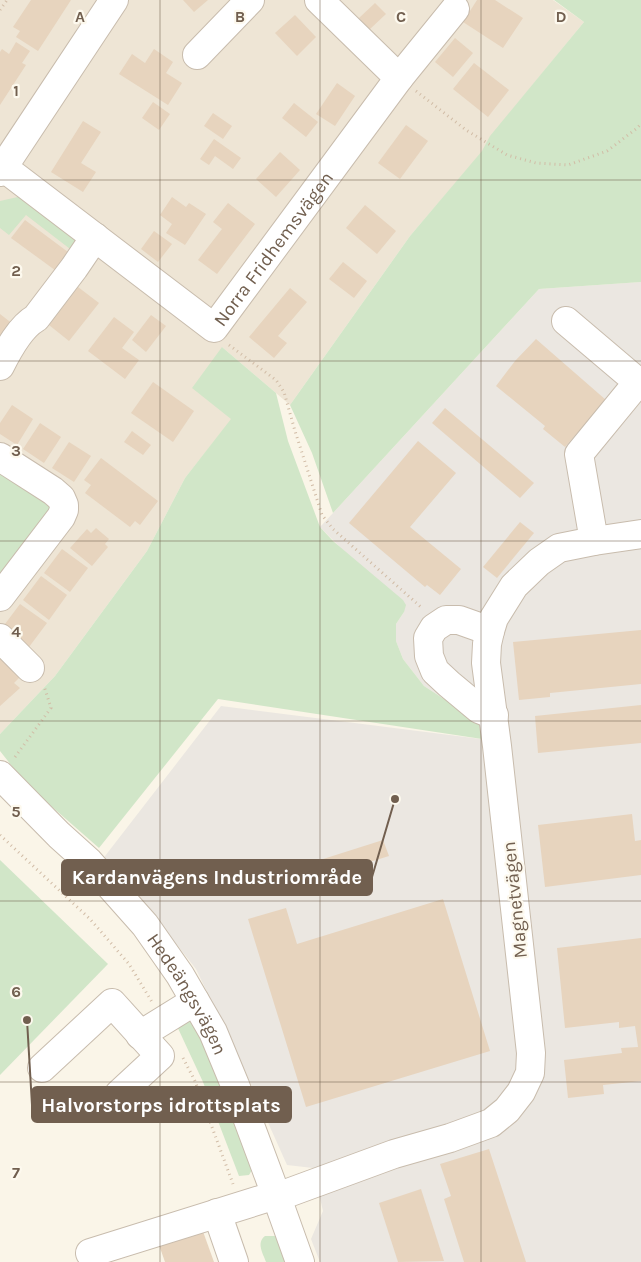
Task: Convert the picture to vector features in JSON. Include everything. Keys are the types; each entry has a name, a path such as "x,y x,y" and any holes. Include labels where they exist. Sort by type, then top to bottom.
{"street":[{"path":"1,168 114,0"},
{"path":"197,55 250,0"},
{"path":"319,0 399,78"},
{"name":"Norra Fridhemsvägen","path":"1,168 214,328 399,78 455,9"},
{"path":"0,366 8,350 28,323 36,318 95,237"},
{"path":"566,321 638,382 579,454 594,541"},
{"path":"0,457 53,491 61,498 64,510 62,517 0,597"},
{"name":"Magnetvägen","path":"90,1253 131,1252 217,1213 277,1196 394,1154 450,1138 491,1123 507,1110 522,1092 530,1073 531,1053 494,715 486,663 487,644 497,612 514,586 539,562 559,548 641,534"},
{"path":"490,631 459,620 446,620 434,628 428,638 429,656 435,671 480,709 494,715"},
{"path":"0,638 30,668"},
{"name":"Hedeängsvägen","path":"1,775 59,835 89,862 145,925 180,975 213,1032 277,1196 300,1262"},
{"path":"140,1034 195,1001"},
{"path":"42,1068 112,1004 160,1056 119,1094"},
{"path":"217,1213 234,1262"}],"path":[{"path":"0,10 7,0"},
{"path":"399,78 466,130 508,155 536,163 568,164 607,151 641,124"},
{"path":"214,328 222,339 276,380 284,392 322,515 333,529 440,624"},
{"path":"1,775 51,708 43,683 30,668"}],"shaded area":[{"path":"0,0 553,0 584,22 491,136 483,151 410,236 290,405 222,347 232,419 185,478 147,551 55,676 0,734"},
{"path":"641,282 641,1262 320,1262 311,1239 323,1211 313,1168 287,1165 196,969 147,907 102,860 221,706 481,739 477,716 424,686 403,659 396,641 396,624 404,612 320,527 539,289"}],"green space":[{"path":"554,0 641,0 641,282 539,289 333,513 312,453 290,405 410,236 482,151 490,136 584,22"},
{"path":"22,196 81,244 74,252 26,215 9,235 0,228 0,201"},
{"path":"222,347 276,393 288,441 320,527 333,541 403,600 406,605 396,624 396,641 403,659 424,686 477,716 482,739 218,699 99,848 26,784 0,751 0,734 55,676 147,551 185,478 231,419 192,388"},
{"path":"0,464 51,498 54,517 0,574"},
{"path":"0,860 108,964 0,1075"},
{"path":"182,1019 196,1020 252,1170 249,1175 239,1176 203,1082 176,1024"},
{"path":"265,1236 277,1236 286,1262 266,1262 261,1245 262,1239"}],"building":[{"path":"31,0 71,0 38,51 16,37 20,31 13,27"},
{"path":"183,0 208,0 194,12"},
{"path":"477,0 495,0 523,18 503,48 463,22"},
{"path":"375,3 386,14 369,30 359,18"},
{"path":"295,15 316,37 297,56 275,33"},
{"path":"455,38 473,53 453,77 435,62"},
{"path":"16,42 30,51 22,63 26,65 0,105 0,52 2,49 9,54"},
{"path":"154,49 173,62 166,73 182,83 168,105 119,74 132,54 145,63"},
{"path":"474,63 509,90 488,117 453,89"},
{"path":"337,83 355,96 335,126 316,114"},
{"path":"153,102 170,114 159,130 142,118"},
{"path":"294,103 318,122 306,137 282,118"},
{"path":"213,113 232,126 223,139 204,126"},
{"path":"83,121 101,132 81,163 96,172 83,192 51,172"},
{"path":"406,125 428,141 400,179 378,163"},
{"path":"214,139 241,158 233,169 215,156 209,165 200,159"},
{"path":"280,152 300,170 276,197 256,179"},
{"path":"172,197 186,207 189,203 206,214 185,245 166,233 172,224 160,215"},
{"path":"228,203 255,224 217,274 198,260 222,229 213,222"},
{"path":"365,205 396,231 377,254 346,228"},
{"path":"25,220 72,255 59,273 11,238"},
{"path":"154,231 172,244 158,262 141,249"},
{"path":"343,262 367,281 354,298 329,279"},
{"path":"78,287 99,303 69,341 49,325"},
{"path":"290,288 307,302 278,336 287,343 274,358 249,337"},
{"path":"0,314 18,328 0,346"},
{"path":"151,315 166,326 146,352 132,340"},
{"path":"114,317 134,332 122,348 139,360 125,379 88,351"},
{"path":"536,339 606,400 565,447 543,429 545,426 496,386 515,361"},
{"path":"153,382 194,411 173,442 131,413"},
{"path":"12,405 33,419 17,445 0,434 0,423"},
{"path":"445,408 534,483 520,498 432,423"},
{"path":"40,423 61,437 44,463 23,449"},
{"path":"132,431 151,445 143,455 124,442"},
{"path":"418,441 456,473 410,527 461,569 440,595 427,585 425,587 349,523"},
{"path":"69,442 91,456 74,482 52,468"},
{"path":"101,458 158,501 140,525 135,521 130,527 85,493 91,485 84,480"},
{"path":"520,522 534,533 497,578 483,567"},
{"path":"96,528 109,539 105,544 108,547 92,566 70,548 87,529 91,533"},
{"path":"62,549 88,568 70,592 44,573"},
{"path":"41,576 67,595 49,620 23,600"},
{"path":"20,604 47,623 29,647 2,628"},
{"path":"641,630 641,684 550,693 550,697 519,700 513,642"},
{"path":"0,652 22,675 14,683 20,688 0,706"},
{"path":"641,705 641,743 538,753 535,716"},
{"path":"632,814 635,841 641,840 641,875 545,887 538,825"},
{"path":"383,840 389,856 284,889 279,873"},
{"path":"443,899 490,1051 306,1107 248,919 286,908 297,944"},
{"path":"641,938 641,1081 603,1085 604,1094 568,1098 564,1060 622,1053 621,1048 638,1047 635,1026 619,1028 619,1022 565,1028 557,948"},
{"path":"489,1149 526,1262 464,1262 444,1199 451,1196 440,1164"},
{"path":"421,1189 444,1261 398,1262 379,1203"},
{"path":"201,1226 214,1262 165,1262 158,1242"}],"place":[{"name":"Kardanvägens Industriområde","path":"395,799"},
{"name":"Halvorstorps idrottsplats","path":"27,1020"}]}
